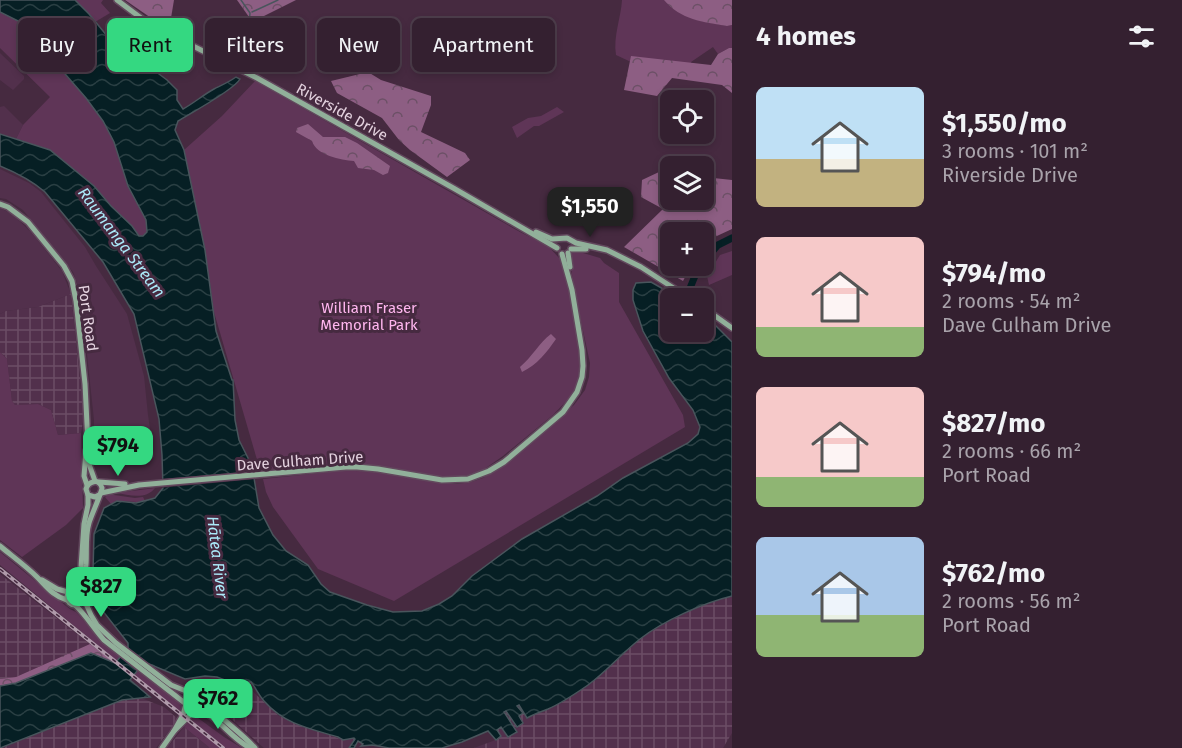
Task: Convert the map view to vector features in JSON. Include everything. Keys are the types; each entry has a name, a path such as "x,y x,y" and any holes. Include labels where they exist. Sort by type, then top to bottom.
{"main road":[{"name":"Riverside Drive","path":"117,0 156,27 257,78 557,248"},
{"name":"Port Road","path":"0,204 8,207 28,222 64,266 72,281 85,384 89,464 97,482"},
{"name":"Riverside Drive","path":"524,228 559,240"},
{"path":"611,253 581,248 559,252 556,245 564,238 607,250 641,267 674,288"},
{"path":"567,252 571,241"},
{"name":"Dave Culham Drive","path":"100,494 139,485 357,467 453,481 476,477 494,469 556,418 577,393 582,376 583,360 567,252"},
{"path":"714,315 732,328"},
{"name":"Port Road","path":"87,430 84,475 87,485"},
{"path":"67,600 67,596 78,579 81,567 84,524 88,505 87,485 89,482 97,482 101,487 88,525 83,595 81,603 75,605"},
{"name":"Dave Culham Drive","path":"97,482 139,485"},
{"path":"88,495 95,497 100,494"},
{"path":"0,546 38,578 57,590 78,589 91,615 114,645"},
{"path":"38,578 54,594 75,605 84,613 93,628 152,675 161,685 190,708 209,714 250,748"},
{"path":"152,675 178,689 196,691 255,748"},
{"path":"162,748 183,715 186,696 196,691"},
{"path":"174,731 203,704 203,696"}],"shaded area":[{"path":"0,53 24,76 24,79 13,90 0,80"},
{"path":"4,106 23,125 16,139 0,134 0,107"},
{"path":"0,169 29,183 41,192 85,247 127,314 144,376 154,457 140,459 102,456 100,451 93,450 94,420 77,283 73,272 23,210 6,199 0,198"},
{"path":"0,208 12,214 31,232 62,271 71,294 38,307 6,311 0,314"},
{"path":"71,294 84,416 81,433 58,435 51,410 38,404 15,405 12,401 7,359 0,352 0,314 6,311 38,307"},
{"path":"0,574 90,644 16,677 0,679"},
{"path":"732,596 732,733 723,748 474,748 501,736 497,730 501,727 505,733 516,731 504,712 506,710 517,726 519,716 517,706 519,705 527,718 563,701 591,683 641,638 697,607"},
{"path":"218,679 249,688 279,716 343,740 355,738 349,748 264,748 217,706 207,689 200,684"},
{"path":"141,698 164,707 178,719 156,748 2,748 122,700"},
{"path":"184,727 210,748 167,748"}],"green space":[{"path":"75,0 103,0 101,3 110,13 95,22 95,18 91,18"},
{"path":"125,0 174,0 171,18 151,18"},
{"path":"237,0 296,0 260,18 249,17"},
{"path":"622,0 667,0 701,21 732,25 732,48 718,54 713,47 691,62 692,78 631,62 616,55"},
{"path":"664,0 732,0 732,25 693,19 678,12"},
{"path":"0,12 18,21 18,66 0,48"},
{"path":"732,48 732,93 722,85 672,78 657,96 624,90 631,56 711,65 718,54"},
{"path":"24,72 63,72 86,98 103,121 114,142 128,186 146,220 148,229 145,234 141,236 137,234 94,186 50,150 16,139 23,125 50,97"},
{"path":"368,72 381,80 431,96 431,105 421,132 465,153 470,160 447,177 410,150 382,118 337,93 331,81"},
{"name":"William Fraser Memorial Park","path":"255,81 548,246 563,264 584,363 574,393 553,415 483,470 459,478 355,464 260,470 214,312 205,250 184,150 222,116"},
{"path":"557,107 564,112 539,126 534,126 517,138 512,127"},
{"path":"308,124 323,137 345,137 357,143 390,166 388,173 383,175 374,170 358,168 354,161 336,158 318,150 312,141 296,132 297,128"},
{"path":"660,172 660,207 641,197 642,180"},
{"path":"714,178 732,180 732,229 714,237 714,222 660,222 660,268 624,247 662,210 714,210"},
{"path":"573,250 600,258 619,273 619,302 683,415 685,427 394,601 318,569 273,507 263,479 348,470 457,484 483,478 518,453 574,405 585,390 589,377 590,363 570,260 570,253"},
{"path":"732,251 732,275 709,285 707,276 714,276 714,265 720,255"},
{"path":"674,276 686,276 683,281"},
{"path":"551,334 556,339 549,349 537,362 522,372 520,367"},
{"path":"0,352 7,359 12,401 15,405 38,404 51,410 58,435 81,433 83,508 66,525 22,557 0,540"},
{"path":"155,488 142,495 116,493"},
{"path":"112,493 135,498 143,497 145,501 119,501 111,504 105,497"},
{"path":"0,552 76,612 120,657 117,661 0,565"},
{"path":"90,644 115,663 91,653 16,683 0,686 0,679 16,677"},
{"path":"137,671 180,702 183,709 182,714 133,674"},
{"path":"195,717 242,748 210,748 184,727"}],"water":[{"path":"0,0 75,0 92,18 18,18 18,21 0,12"},
{"path":"95,21 107,36 107,72 156,72 177,90 177,100 183,109 236,77 240,79 221,95 178,121 175,130 184,150 205,250 216,331 233,380 235,420 239,440 252,466 259,508 273,535 286,551 308,565 321,584 330,592 393,612 422,611 439,604 522,539 597,496 623,478 688,443 698,434 700,427 693,410 669,378 643,331 633,300 636,283 651,282 662,288 660,342 714,342 714,324 732,342 732,596 696,608 649,632 588,685 553,707 527,718 519,705 517,706 523,713 519,716 523,723 517,727 506,711 504,712 517,732 508,737 501,727 497,730 501,736 496,740 488,731 442,748 361,746 363,744 358,741 354,748 349,748 354,738 343,740 299,725 281,716 263,700 251,682 230,682 217,677 205,676 185,679 147,663 130,680 150,697 122,700 0,748 0,686 16,683 91,653 115,663 128,648 128,643 102,610 96,594 93,571 94,534 104,508 117,501 136,503 155,498 163,488 159,419 134,314 103,262 45,192 24,177 0,166 0,134 50,150 94,186 139,236 143,236 147,232 146,220 128,186 114,142 103,121 63,72 95,72"}],"pier":[{"path":"256,471 257,479 159,488 160,479"}],"waterway":[{"path":"241,0 250,13 250,18"},
{"path":"252,12 278,0"},
{"path":"714,250 732,238"},
{"path":"690,288 695,276"}],"railway":[{"path":"0,569 223,748"}],"water label":[{"name":"Raumanga Stream","path":"122,242"},
{"name":"Hātea River","path":"218,557"}]}
